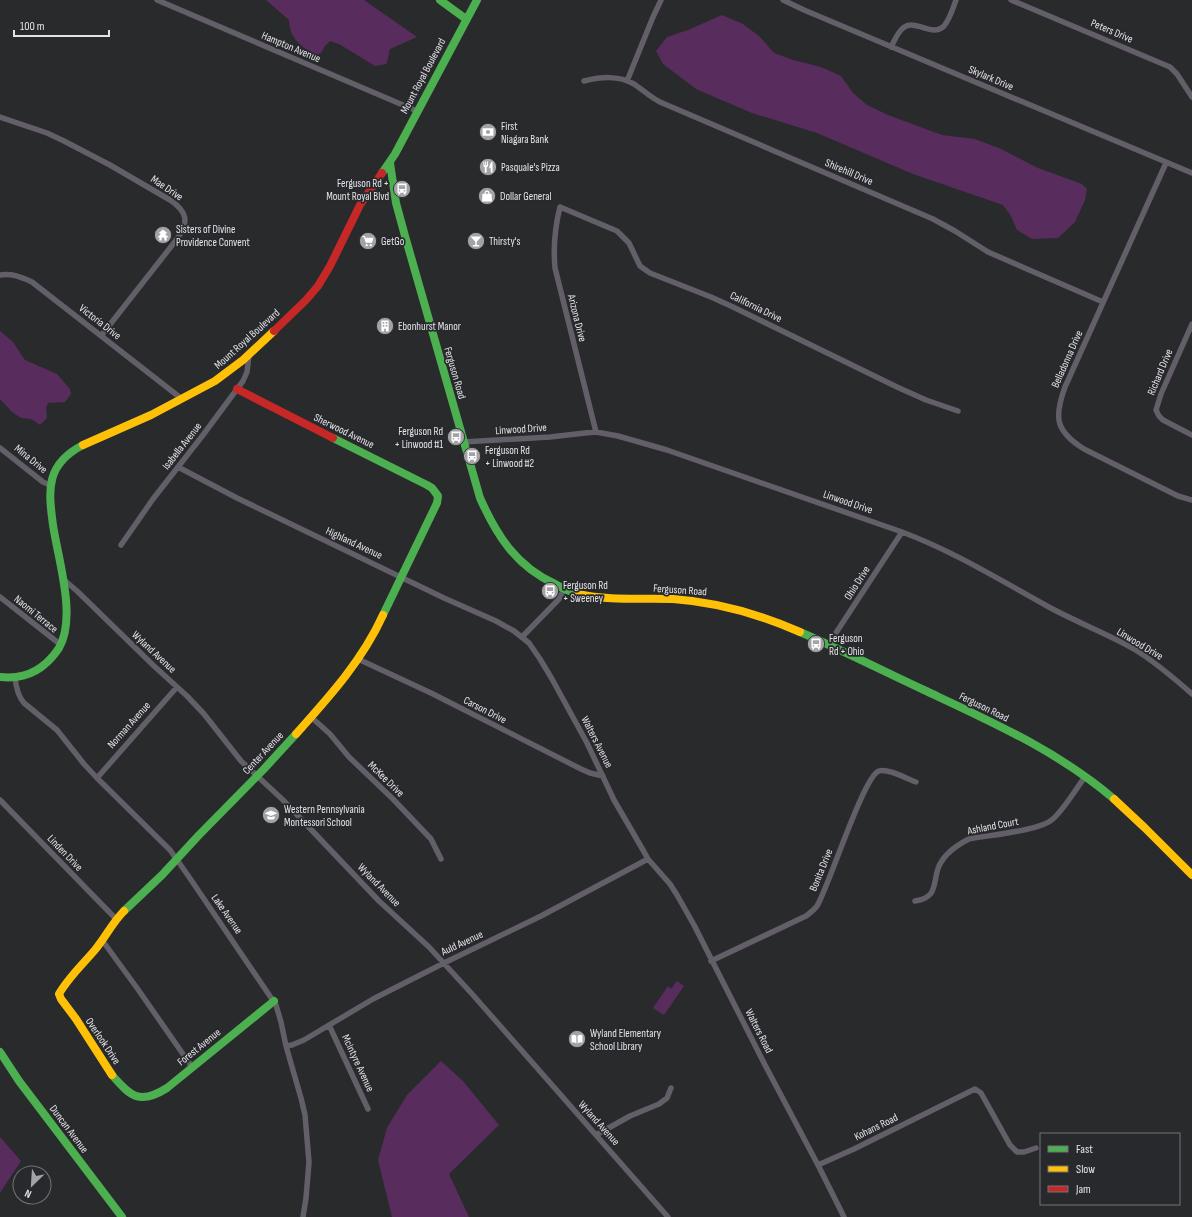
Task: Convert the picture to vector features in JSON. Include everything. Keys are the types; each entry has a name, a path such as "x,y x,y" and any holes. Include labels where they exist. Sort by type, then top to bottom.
{"street":[{"name":"Hampton Avenue","path":"157,0 417,111"},
{"path":"440,0 466,19"},
{"name":"Mount Royal Boulevard","path":"0,677 15,678 25,676 41,668 53,656 60,645 66,629 66,596 50,509 50,486 52,477 60,464 66,457 86,444 144,418 222,377 249,355 303,303 326,274 360,207 379,176 390,163 477,0"},
{"path":"627,81 661,0"},
{"name":"Skylark Drive","path":"783,0 891,47 1192,173"},
{"path":"891,47 899,33 906,26 917,26 934,30 943,27 948,20 956,0"},
{"name":"Peters Drive","path":"1011,0 1170,67 1177,74 1192,97"},
{"name":"Shirehill Drive","path":"584,81 609,77 627,81 660,102 932,219 955,231 988,252 1103,302"},
{"name":"Mae Drive","path":"0,117 47,133 82,150 170,200 180,208 184,216 185,226 177,239 101,336"},
{"name":"Ferguson Road","path":"390,163 396,203 480,498 499,538 527,567 550,582 564,589 583,595 611,598 693,601 723,606 773,620 828,645 1017,735 1048,752 1110,796 1142,824 1192,875"},
{"name":"Belladonna Drive","path":"1166,163 1065,387 1058,414 1061,428 1069,439 1084,449 1178,496 1192,500"},
{"name":"California Drive","path":"560,207 617,231 629,243 640,266 650,273 733,307 926,400 958,411"},
{"name":"Arizona Drive","path":"560,207 555,239 555,268 596,432"},
{"name":"Victoria Drive","path":"0,275 15,275 32,282 182,399"},
{"name":"Richard Drive","path":"1192,324 1157,403 1156,410 1163,420 1192,435"},
{"name":"Isabella Avenue","path":"121,545 153,499 237,389 248,372 249,355"},
{"name":"Sherwood Avenue","path":"237,389 262,403 415,478 432,488 438,496"},
{"name":"Linwood Drive","path":"463,442 520,439 596,432 618,436 667,450 916,537 946,550 1061,614 1134,650 1160,667 1192,694"},
{"name":"Mina Drive","path":"0,448 50,486"},
{"name":"Highland Avenue","path":"178,467 237,498 444,598 496,621 522,637"},
{"name":"Center Avenue","path":"59,994 61,988 67,980 95,950 116,919 177,860 199,835 257,776 335,690 358,659 378,626 401,576 433,514 438,496"},
{"name":"Ohio Drive","path":"828,645 902,532"},
{"name":"Wyland Avenue","path":"63,579 77,590 199,709 241,761 283,800 379,901 444,963 668,1217"},
{"path":"522,637 559,599 564,589"},
{"name":"Naomi Terrace","path":"0,597 60,645"},
{"name":"Walters Avenue","path":"522,637 535,651 545,666 587,743 623,817 648,859"},
{"name":"Carson Drive","path":"358,659 431,693 590,774 603,776"},
{"name":"Lake Avenue","path":"15,678 19,696 24,703 57,730 97,778 170,850 274,1001 279,1012 286,1046 301,1098 307,1135 309,1172 303,1217"},
{"name":"Norman Avenue","path":"97,778 177,687"},
{"name":"McKee Drive","path":"311,717 330,734 353,761 393,799 430,839 441,859"},
{"name":"Bonita Drive","path":"711,961 806,916 815,908 821,897 848,829 870,780 876,772 883,770 916,782"},
{"name":"Ashland Court","path":"915,901 923,900 929,896 934,888 940,866 952,849 969,839 1031,828 1047,823 1059,813 1085,777"},
{"name":"Linden Drive","path":"0,800 116,919"},
{"name":"Auld Avenue","path":"286,1046 298,1043 373,999 541,916 648,859"},
{"name":"Walters Road","path":"648,859 670,884 694,925 711,961 844,1217"},
{"path":"102,940 192,1067"},
{"name":"Overlook Drive","path":"59,994 107,1068 122,1087 134,1096"},
{"name":"Forest Avenue","path":"134,1096 143,1098 159,1093 274,1001"},
{"name":"McIntyre Avenue","path":"329,1025 368,1109"},
{"name":"Duncan Avenue","path":"0,1052 19,1081 122,1217"},
{"path":"596,1135 630,1116 659,1104 667,1098 671,1088"},
{"name":"Kohans Road","path":"818,1165 836,1158 975,1089 981,1093 1010,1145 1017,1152 1024,1152 1036,1148"}],"shaded area":[{"path":"266,0 364,0 417,37 390,49 386,64 375,66 339,44 330,41 321,53 315,55 296,40 291,32 289,20"},
{"path":"722,15 743,24 760,37 774,53 793,60 821,67 841,76 853,93 867,105 888,115 942,135 975,139 1001,149 1038,168 1082,184 1087,189 1085,200 1075,222 1058,238 1032,239 1017,230 1011,216 1003,205 913,174 817,133 752,113 696,89 663,64 656,51 667,37 688,30"},
{"path":"0,331 13,342 25,360 57,374 70,389 71,394 65,402 48,403 46,408 47,418 40,425 31,419 21,418 12,412 0,399"},
{"path":"677,981 684,986 664,1015 653,1008 668,986 671,989"},
{"path":"441,1061 463,1081 499,1125 449,1174 469,1217 392,1217 378,1160 387,1128 407,1095"},
{"path":"0,1137 21,1161 18,1165 12,1165 12,1175 0,1193"}],"traffic: fast":[{"path":"440,0 466,19"},
{"path":"382,173 395,154 477,0"},
{"path":"390,163 396,203 480,498 493,525 509,548 519,559 541,577 578,594"},
{"path":"333,438 427,485 432,488 438,496 437,503 383,615"},
{"path":"0,677 18,677 40,668 59,648 64,635 66,620 65,588 53,525 50,500 51,489 52,479 62,460 71,452 83,445"},
{"path":"800,632 974,713 1023,738 1070,766 1114,799"},
{"path":"124,911 162,875 296,734"},
{"path":"112,1075 125,1089 136,1096 143,1097 158,1093 167,1088 274,1001"},
{"path":"0,1052 19,1081 122,1217"}],"traffic: slow":[{"path":"83,445 151,415 215,381 243,360 274,331"},
{"path":"578,594 601,598 673,599 706,603 753,614 800,632"},
{"path":"296,734 355,663 375,632 383,615"},
{"path":"1114,799 1192,875"},
{"path":"112,1075 59,994 124,911"}],"traffic: jam":[{"path":"274,331 306,300 318,286 330,266 360,205 382,173"},
{"path":"237,389 333,438"}],"place":[{"name":"First Niagara Bank","path":"488,132"},
{"name":"Pasquale's Pizza","path":"488,167"},
{"name":"Ferguson Rd + Mount Royal Blvd","path":"402,189"},
{"name":"Dollar General","path":"487,196"},
{"name":"Sisters of Divine Providence Convent","path":"163,235"},
{"name":"GetGo","path":"368,241"},
{"name":"Thirsty's","path":"476,241"},
{"name":"Ebonhurst Manor","path":"385,326"},
{"name":"Ferguson Rd + Linwood #1","path":"456,437"},
{"name":"Ferguson Rd + Linwood #2","path":"472,456"},
{"name":"Ferguson Rd + Sweeney","path":"550,591"},
{"name":"Ferguson Rd + Ohio","path":"816,644"},
{"name":"Western Pennsylvania Montessori School","path":"271,815"},
{"name":"Wyland Elementary School Library","path":"577,1039"}]}
